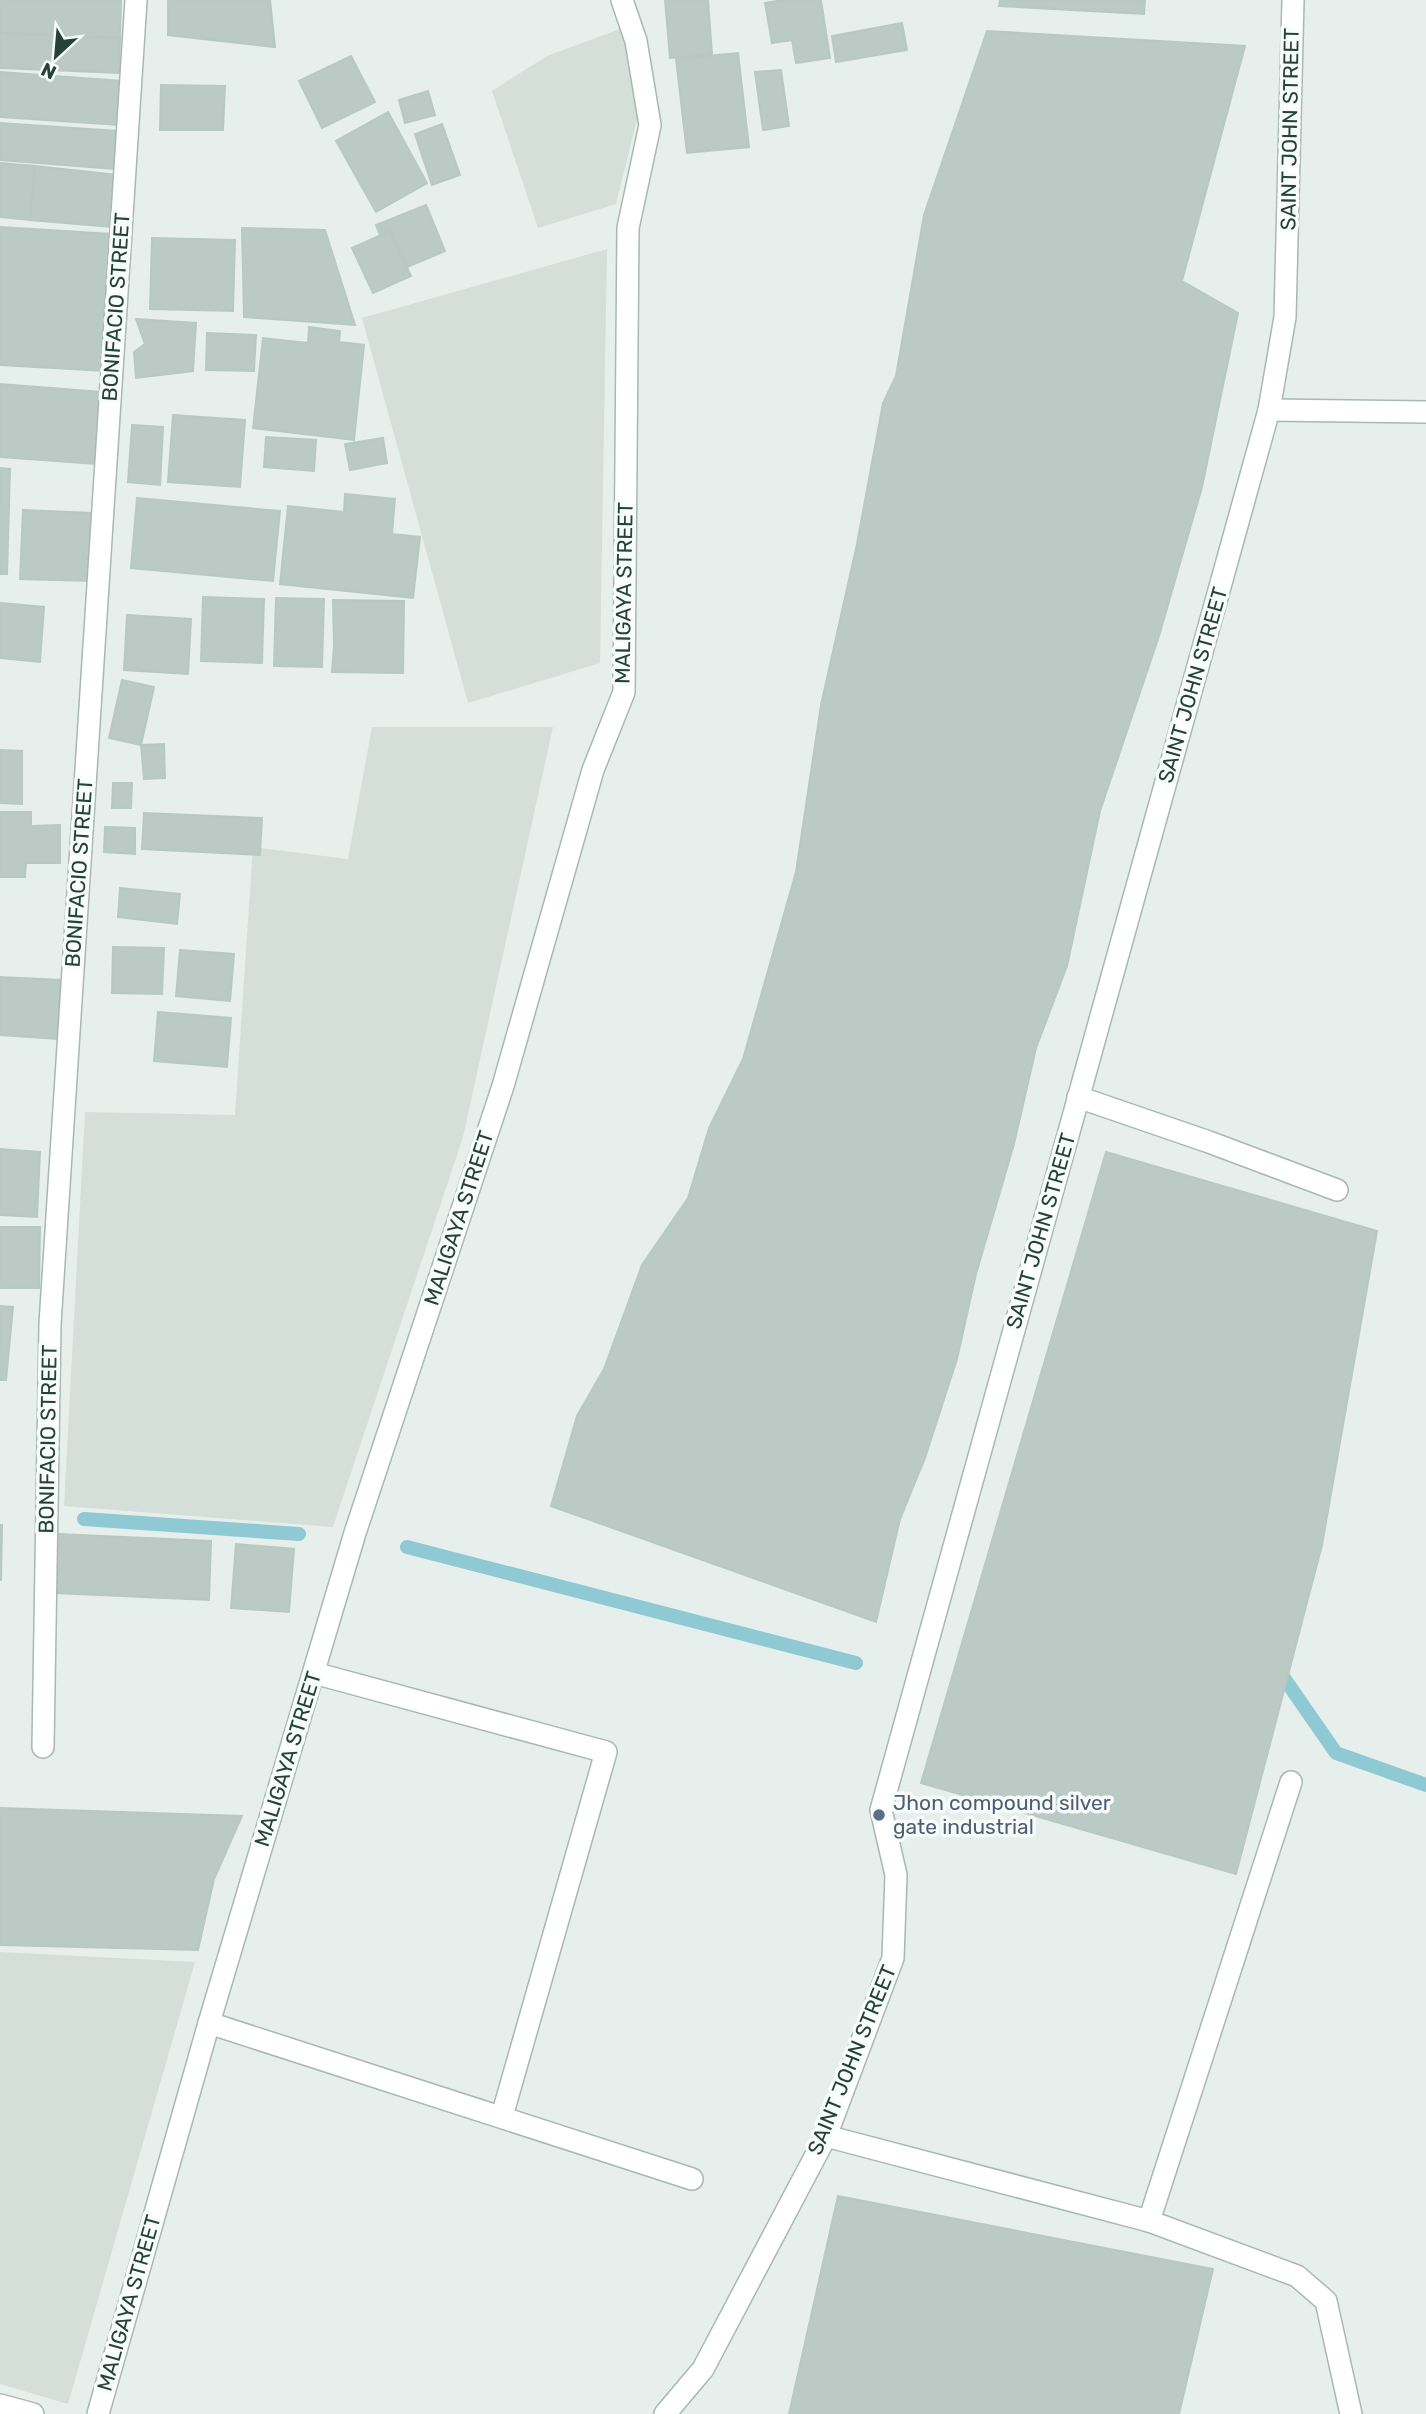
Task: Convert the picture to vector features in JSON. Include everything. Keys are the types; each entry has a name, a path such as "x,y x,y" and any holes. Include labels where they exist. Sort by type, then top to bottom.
{"street":[{"name":"BONIFACIO STREET","path":"43,1747 50,1324 136,0"},
{"name":"MALIGAYA STREET","path":"98,2414 209,2023 355,1533 503,1086 593,771 624,692 628,228 650,125 636,41 622,0"},
{"name":"SAINT JOHN STREET","path":"665,2414 703,2369 826,2136 894,1958 897,1875 881,1810 1269,410 1285,317 1293,0"},
{"path":"1269,410 1426,412"},
{"path":"1078,1097 1337,1190"},
{"path":"314,1673 606,1752 502,2116"},
{"path":"1149,2221 1291,1782"},
{"path":"209,2023 692,2179"},
{"path":"826,2136 1149,2221 1297,2276 1326,2301 1352,2414"},
{"path":"0,2405 33,2414"}],"shaded area":[{"path":"620,29 641,103 616,204 538,228 492,91 547,56"},
{"path":"607,249 600,663 468,703 362,318"},
{"path":"372,727 553,727 463,1137 333,1527 64,1506 85,1112 235,1115 253,847 348,859"},
{"path":"0,1952 195,1962 68,2404 0,2384"}],"building":[{"path":"0,0 121,0 120,38 0,33"},
{"path":"168,0 270,0 275,47 168,35"},
{"path":"665,0 708,0 712,54 670,58"},
{"path":"821,0 830,58 796,63 792,40 772,43 765,3"},
{"path":"1000,0 1145,0 1144,14 999,6"},
{"path":"902,23 907,50 836,62 832,36"},
{"path":"987,31 1245,46 1182,281 1238,313 1202,487 1159,636 1100,811 1067,966 1036,1048 1014,1144 976,1274 957,1359 925,1458 900,1519 876,1622 551,1506 577,1416 604,1369 642,1265 688,1198 709,1128 743,1059 796,872 821,705 857,544 883,403 896,376 924,215"},
{"path":"0,33 120,38 119,73 0,68"},
{"path":"738,53 749,147 687,153 676,59"},
{"path":"351,56 375,102 322,128 299,81"},
{"path":"781,70 789,126 763,130 755,72"},
{"path":"0,72 122,81 119,125 0,117"},
{"path":"161,85 225,86 223,130 160,130"},
{"path":"428,91 435,115 405,123 399,100"},
{"path":"388,112 427,183 376,212 336,141"},
{"path":"0,123 117,131 114,169 0,160"},
{"path":"442,124 460,175 432,185 415,134"},
{"path":"0,163 35,166 30,220 0,217"},
{"path":"35,166 117,175 112,227 30,220"},
{"path":"426,205 445,251 405,268 390,231 380,235 376,225"},
{"path":"0,227 112,234 105,371 0,365"},
{"path":"242,228 325,230 355,325 244,317"},
{"path":"390,231 411,276 373,293 352,248"},
{"path":"152,238 235,240 233,311 150,309"},
{"path":"136,319 196,323 193,371 136,378 134,352 145,344"},
{"path":"309,327 340,331 339,342 364,345 354,440 253,428 263,338 308,343"},
{"path":"207,333 256,335 254,371 206,370"},
{"path":"0,384 101,392 96,464 0,457"},
{"path":"173,415 245,420 240,487 168,482"},
{"path":"132,425 163,427 160,485 128,482"},
{"path":"266,437 316,440 314,471 264,467"},
{"path":"383,438 387,463 350,470 345,444"},
{"path":"0,468 10,469 7,574 0,574"},
{"path":"345,494 395,499 392,534 420,537 413,598 280,584 288,506 344,512"},
{"path":"137,498 280,511 273,581 131,568"},
{"path":"23,510 93,513 91,581 20,579"},
{"path":"203,597 264,599 262,663 201,661"},
{"path":"276,598 324,599 322,667 274,666"},
{"path":"333,600 404,601 403,673 332,672"},
{"path":"0,603 44,607 40,662 0,658"},
{"path":"127,615 191,619 188,674 124,670"},
{"path":"122,680 154,687 141,745 109,738"},
{"path":"164,744 165,778 144,779 141,745"},
{"path":"0,750 22,751 22,804 0,803"},
{"path":"113,783 132,783 131,808 112,808"},
{"path":"0,812 31,812 31,826 60,825 60,863 26,863 25,877 0,877"},
{"path":"144,813 262,818 260,855 142,849"},
{"path":"105,827 135,828 135,854 104,852"},
{"path":"120,888 180,894 177,924 118,917"},
{"path":"113,947 164,948 162,994 112,993"},
{"path":"180,950 234,954 230,1001 176,996"},
{"path":"0,977 61,980 58,1039 0,1035"},
{"path":"158,1012 231,1018 227,1067 154,1061"},
{"path":"0,1149 40,1152 37,1217 0,1215"},
{"path":"1106,1152 1377,1231 1322,1545 1236,1874 921,1783"},
{"path":"0,1227 40,1227 39,1288 0,1288"},
{"path":"0,1306 13,1307 6,1380 0,1380"},
{"path":"2,1525 1,1580 0,1580"},
{"path":"58,1534 211,1541 209,1600 55,1593"},
{"path":"236,1544 294,1549 289,1612 231,1608"},
{"path":"0,1808 242,1816 214,1879 198,1950 0,1945"},
{"path":"838,2196 1213,2269 1179,2414 789,2414"}],"waterway":[{"path":"84,1519 299,1534"},
{"path":"407,1547 856,1663"},
{"path":"1271,1677 1284,1678 1336,1753 1426,1785"}],"place":[{"name":"Jhon compound silver gate industrial","path":"879,1815"}]}
